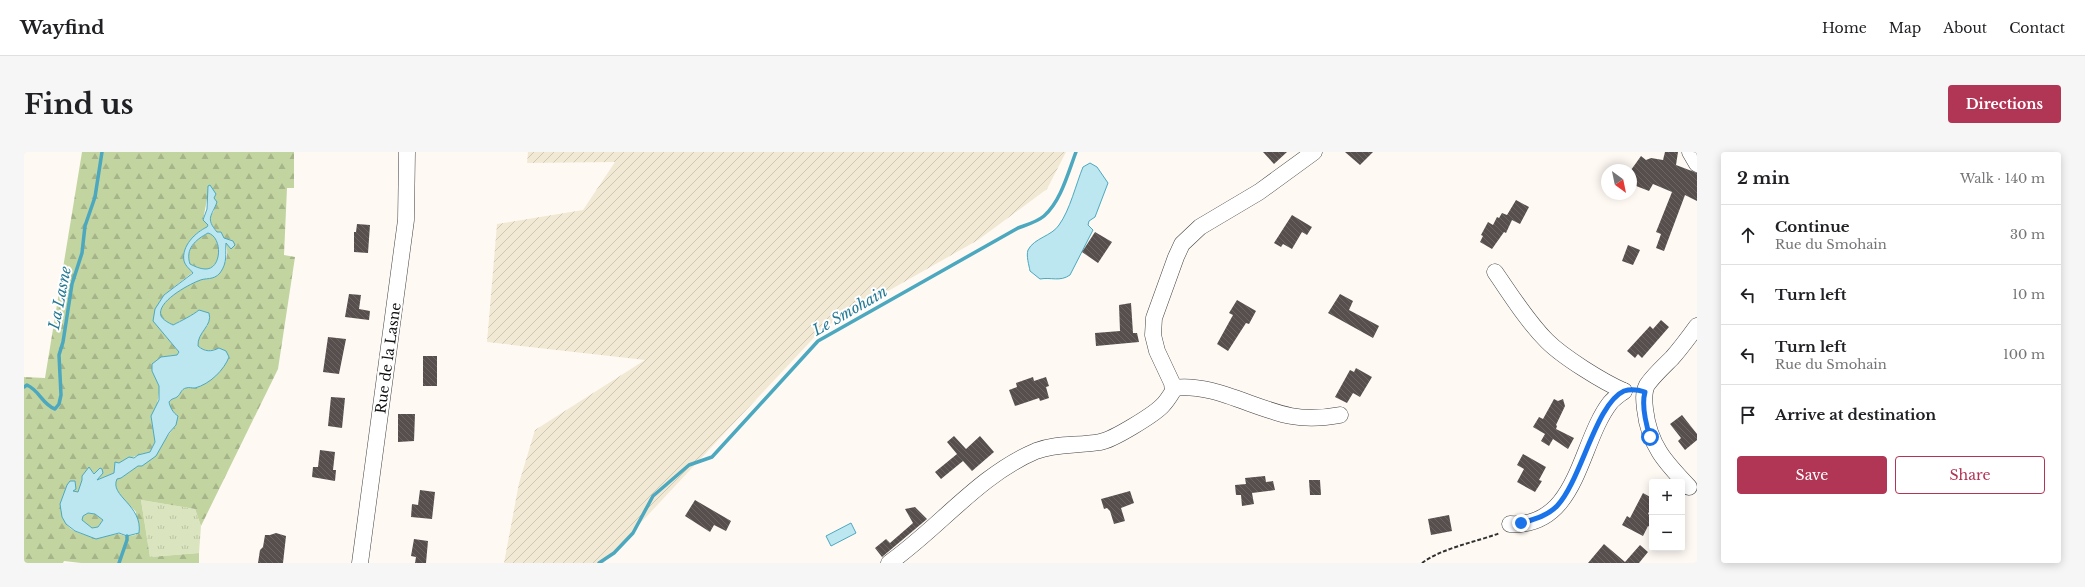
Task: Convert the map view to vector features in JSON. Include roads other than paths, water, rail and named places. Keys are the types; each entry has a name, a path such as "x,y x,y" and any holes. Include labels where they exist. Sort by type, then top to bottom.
{"street":[{"name":"Rue de la Lasne","path":"360,563 406,220 407,152"},
{"path":"889,563 985,482 1017,461 1037,451 1049,448 1101,442 1111,438 1162,407 1173,388 1157,351 1153,336 1154,318 1176,256 1182,244 1200,227 1259,192 1314,152"},
{"path":"1690,152 1697,164"},
{"path":"1494,272 1548,342 1569,359 1624,391 1638,390 1645,392"},
{"path":"1689,488 1668,465 1650,437 1646,419 1644,397 1647,386 1680,349 1697,326"},
{"path":"1173,388 1184,386 1205,390 1291,416 1320,418 1340,415"},
{"path":"1507,528 1546,515 1560,502 1571,484 1610,404 1624,391"}],"water":[{"path":"1090,163 1097,167 1108,183 1095,217 1089,221 1088,225 1093,230 1070,275 1059,279 1040,279 1030,271 1027,252 1034,243 1052,232 1059,225 1070,205 1083,167"},
{"path":"210,185 216,194 214,198 217,202 210,220 211,223 217,232 221,232 224,238 233,241 235,245 231,249 226,243 226,258 223,269 220,273 215,277 193,283 174,295 163,305 161,316 173,325 199,310 209,313 209,322 198,341 198,346 208,351 219,348 226,351 229,357 224,367 211,380 201,386 182,390 177,397 169,402 171,408 178,416 176,425 169,433 156,456 142,466 138,466 121,478 117,479 116,485 118,491 136,515 139,523 139,533 127,536 119,533 96,539 75,531 66,524 62,517 60,504 70,481 75,481 76,489 73,491 78,492 82,476 89,467 94,474 100,468 102,469 103,473 97,480 114,473 115,462 119,463 129,457 134,458 138,455 150,452 155,442 151,416 159,400 159,386 152,371 152,364 161,357 177,355 179,352 153,321 155,309 164,295 193,273 184,261 184,255 190,240 208,225 203,220 207,209 208,186","holes":["208,233 216,240 218,253 215,264 211,268 203,269 190,264 189,254 190,249 195,242","88,513 95,514 103,520 98,527 92,528 82,520 83,516"]},
{"path":"851,523 856,533 831,546 826,536"}],"waterway":[{"name":"La Lasne","path":"24,387 27,385 47,404 55,409 59,404 61,395 59,355 63,342 72,284 82,253 85,226 95,197 102,152"},
{"name":"Le Smohain","path":"599,563 614,553 633,533 653,496 689,465 712,457 818,341 1018,228 1035,222 1044,216 1055,203 1067,178 1076,152"},
{"path":"119,563 127,536"}]}
